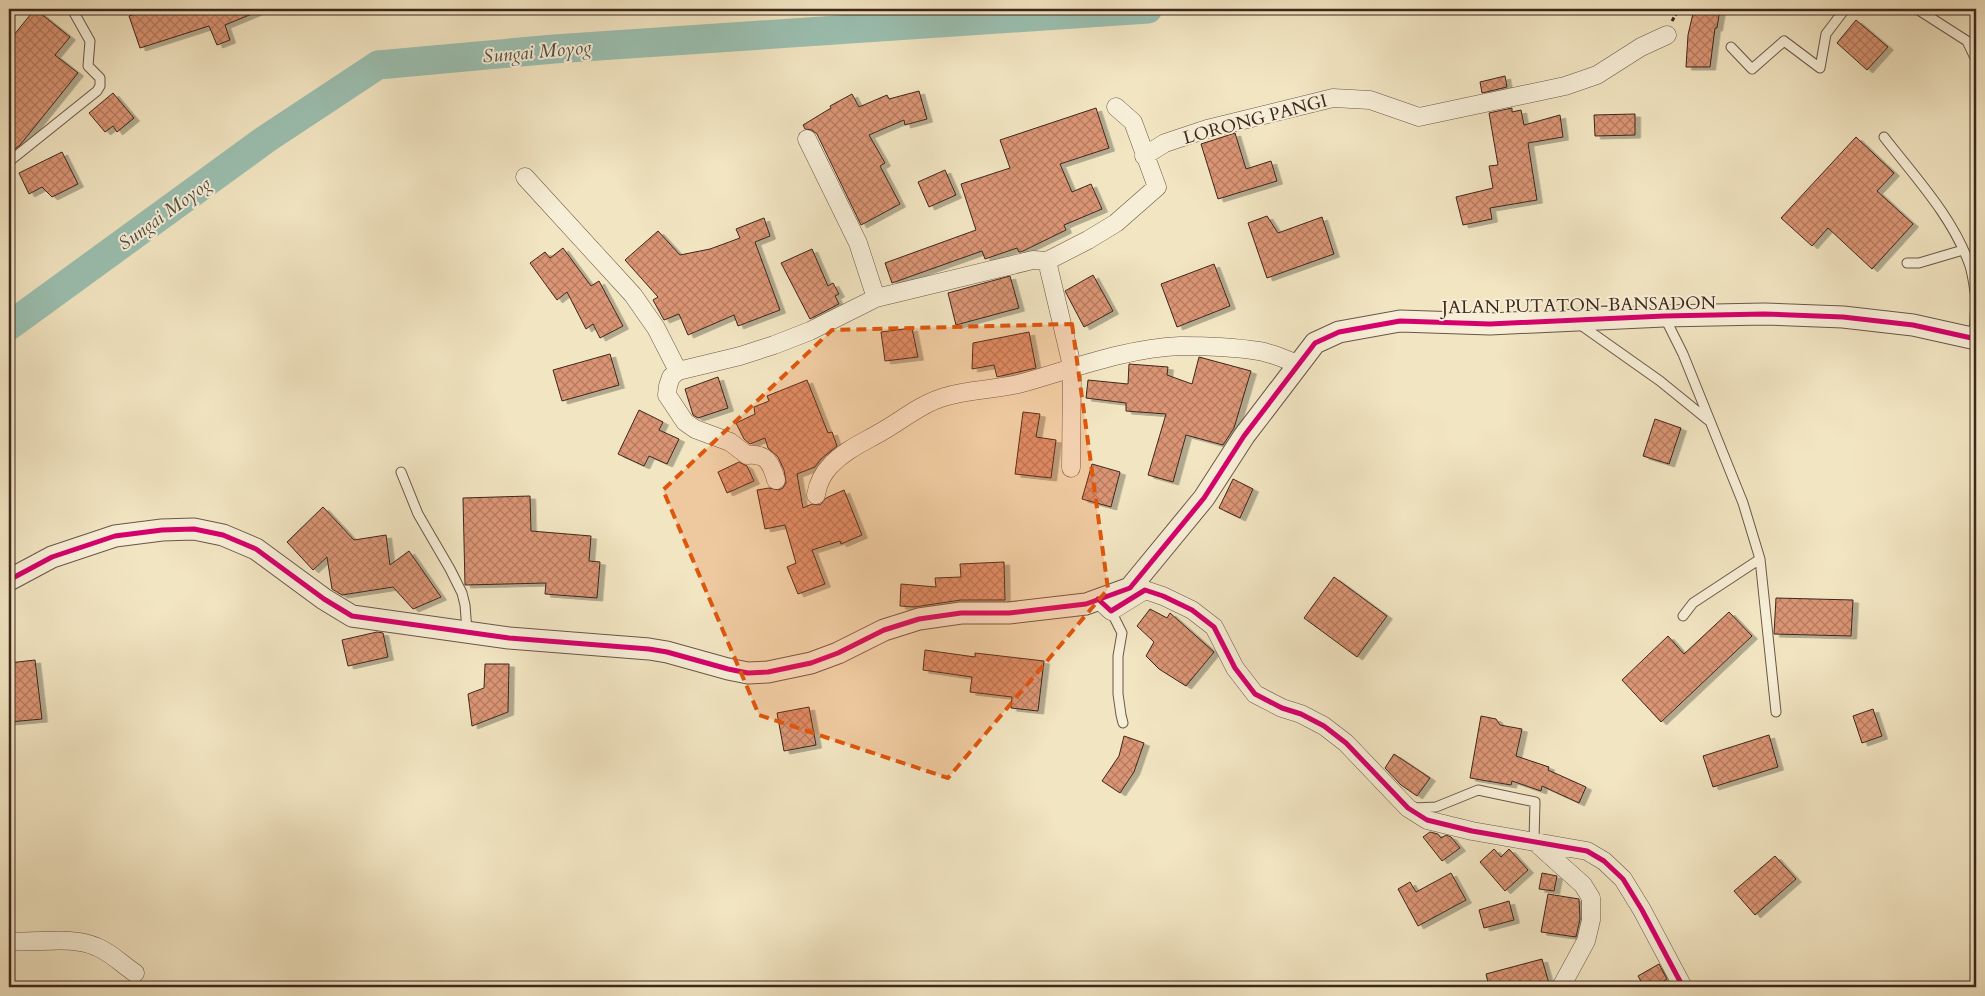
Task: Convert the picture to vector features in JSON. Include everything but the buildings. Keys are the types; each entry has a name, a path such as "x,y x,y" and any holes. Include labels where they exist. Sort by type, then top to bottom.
{"street":[{"name":"LORONG PANGI","path":"1144,156 1165,143 1207,129 1333,98 1370,100 1419,117 1565,86 1597,75 1641,47 1667,35"},
{"path":"776,480 773,469 764,456 757,454 747,455 730,442 696,429 685,422 667,395 671,377 678,371 740,356 792,338 876,298 1033,260 1047,261 1088,240 1116,223 1157,187 1133,122 1116,107"},
{"path":"807,139 858,243 876,298"},
{"path":"525,177 633,295 656,328 678,371"},
{"path":"1047,261 1072,366 1071,468"},
{"name":"JALAN PUTATON-BANSADON","path":"9,580 52,557 115,536 162,530 194,529 223,535 256,549 324,599 352,616 509,638 649,649 748,673 768,672 811,663 838,653 884,630 919,619 961,613 1010,613 1086,604 1105,605 1130,588 1204,498 1244,436 1315,344 1339,332 1400,321 1490,324 1664,316 1764,314 1843,317 1913,325 1975,339"},
{"path":"816,495 823,474 832,463 858,445 926,405 968,390 1020,383 1072,366 1178,346 1261,351 1299,364"},
{"path":"1105,605 1145,590 1163,596 1192,610 1214,627 1235,668 1255,694 1324,726 1346,743 1408,808 1426,820 1472,831 1534,840 1586,851 1604,860 1623,879 1642,910 1682,987"},
{"path":"1534,840 1583,885 1591,898 1591,920 1586,941 1561,987"},
{"path":"9,941 71,941 97,946 135,973"}],"lane":[{"path":"10,161 100,86 100,78 88,66 90,41 72,9"},
{"path":"1732,47 1752,69 1784,41 1820,68 1826,34 1845,9"},
{"path":"1917,9 1967,41 1976,60"},
{"path":"1884,137 1947,220 1970,268 1976,296"},
{"path":"1907,263 1919,263 1963,250"},
{"path":"1975,339 1976,301"},
{"path":"1664,316 1683,354 1743,503 1760,559 1776,712"},
{"path":"1574,320 1660,381 1710,421"},
{"path":"401,472 418,514 462,593 467,632"},
{"path":"1682,616 1693,603 1760,559"},
{"path":"1105,605 1122,633 1118,656 1118,687 1121,715 1124,723"},
{"path":"1408,808 1436,807 1478,790 1535,802 1534,840"}],"highlighted area":[{"path":"1072,324 1108,589 948,778 759,715 663,490 832,330"}],"waterway":[{"name":"Sungai Moyog","path":"9,326 266,139 378,65 554,49 1148,9"}],"cycle path":[{"path":"9,580 52,557 115,536 162,530 194,529 223,535 256,549 324,599 352,616 509,638 649,649 748,673 768,672 811,663 838,653 884,630 919,619 961,613 1009,613 1086,604 1130,588 1204,498 1244,436 1315,343 1339,332 1400,321 1490,324 1664,316 1764,314 1843,317 1913,325 1976,339"},
{"path":"1098,599 1111,611 1145,590 1163,596 1192,610 1214,627 1235,668 1255,694 1324,726 1346,743 1408,808 1427,820 1472,831 1587,851 1604,861 1623,879 1642,910 1683,987"}]}
